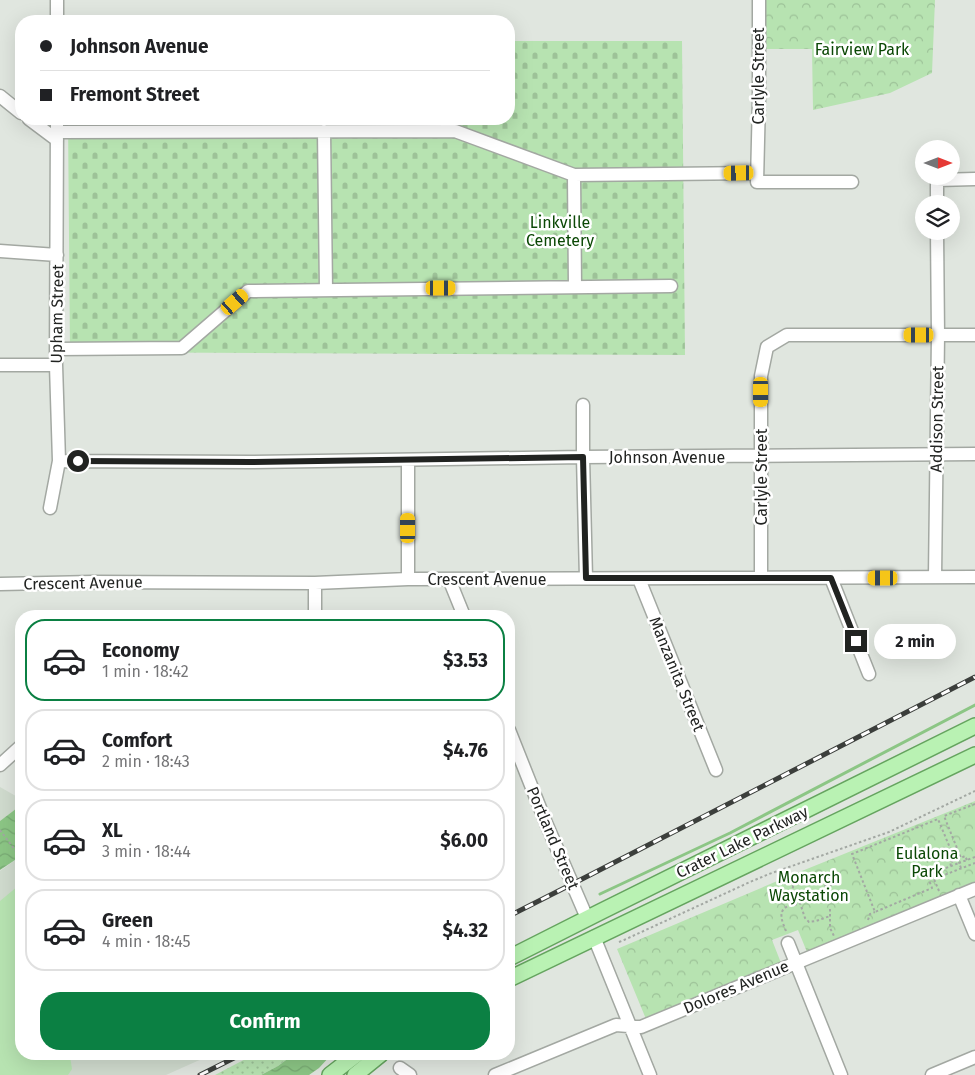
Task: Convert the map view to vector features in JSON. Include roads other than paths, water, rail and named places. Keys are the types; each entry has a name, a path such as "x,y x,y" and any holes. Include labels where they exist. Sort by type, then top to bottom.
{"main road":[{"name":"Crater Lake Parkway","path":"515,955 975,726"},
{"name":"Crater Lake Parkway","path":"515,975 975,755"},
{"path":"515,973 547,949 585,929 587,918"},
{"path":"330,1075 349,1060"},
{"path":"355,1075 374,1060"}],"street":[{"path":"57,0 57,15"},
{"name":"Carlyle Street","path":"757,177 759,0"},
{"path":"0,96 15,108"},
{"path":"44,125 57,130 456,131 574,175 757,177 852,182"},
{"name":"Upham Street","path":"50,508 58,461 56,365 57,130"},
{"path":"324,131 326,290"},
{"path":"574,175 575,287"},
{"path":"937,195 937,180 975,179"},
{"name":"Addison Street","path":"935,577 938,335 937,240"},
{"path":"0,251 57,255"},
{"path":"56,349 182,348 248,291 671,286"},
{"name":"Carlyle Street","path":"761,578 761,376 767,347 786,335 938,335"},
{"path":"938,335 975,335"},
{"path":"0,365 56,365"},
{"path":"583,405 586,578"},
{"name":"Johnson Avenue","path":"58,461 250,462 975,454"},
{"path":"408,460 408,580"},
{"name":"Crescent Avenue","path":"0,584 92,582 315,583 586,578 975,577"},
{"name":"Manzanita Street","path":"639,578 716,770"},
{"path":"831,578 869,674"},
{"path":"449,580 462,610"},
{"path":"315,583 315,610"},
{"name":"Portland Street","path":"515,745 587,918"},
{"path":"0,765 15,751"},
{"name":"Dolores Avenue","path":"495,1075 616,1025 640,1027 975,889"},
{"path":"960,895 975,934"},
{"path":"594,937 650,1075"},
{"path":"788,943 841,1075"},
{"path":"932,1075 975,1058"}],"water":[{"path":"15,810 15,860 0,870 0,821"},
{"path":"286,1060 326,1060 309,1075 261,1075"}],"waterway":[{"path":"600,894 730,833 975,705"}],"railway":[{"path":"515,913 975,677"},
{"path":"200,1075 230,1060"}],"park label":[{"name":"Fairview Park","path":"862,49"},
{"name":"Linkville Cemetery","path":"560,231"},
{"name":"Eulalona Park","path":"927,862"},
{"name":"Monarch Waystation","path":"809,886"}]}
